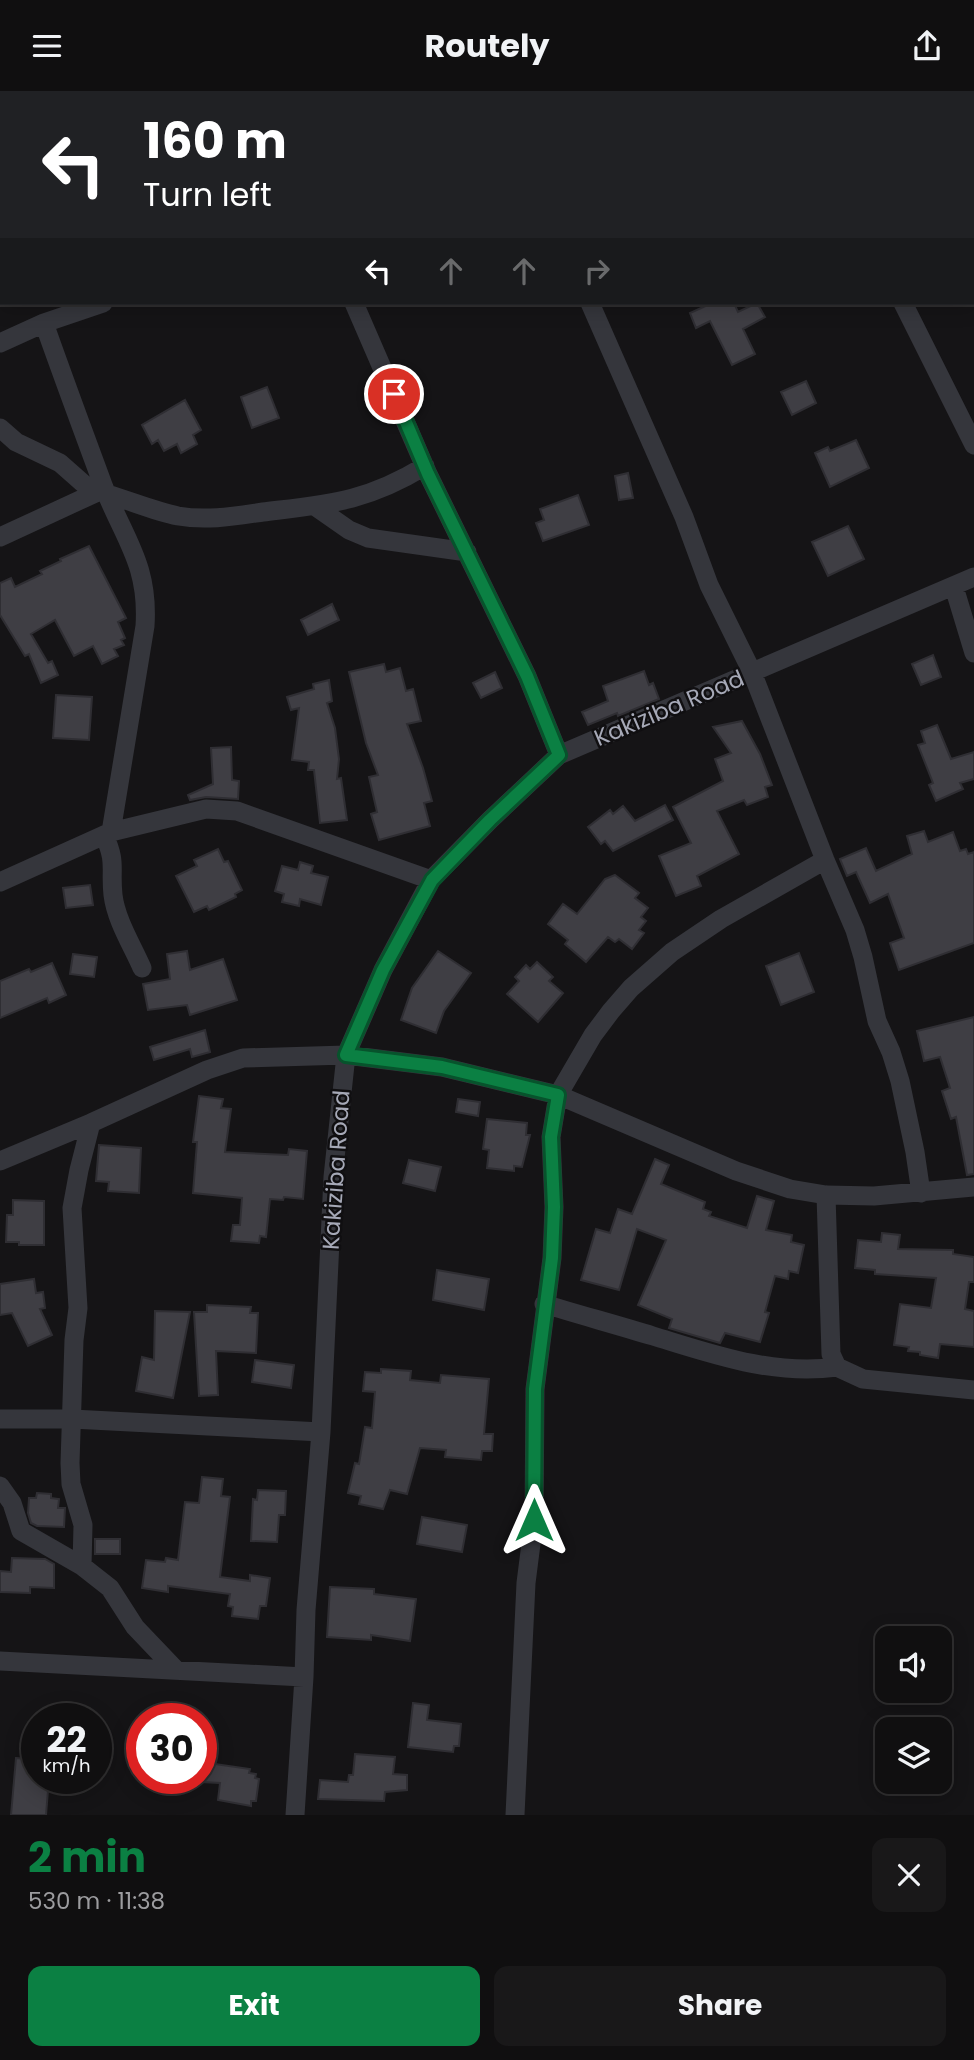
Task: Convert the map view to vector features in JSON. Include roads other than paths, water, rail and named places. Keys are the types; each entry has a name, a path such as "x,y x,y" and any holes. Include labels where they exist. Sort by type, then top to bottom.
{"street":[{"path":"0,343 44,323 97,305"},
{"path":"355,305 425,466 527,676 559,755"},
{"path":"591,305 684,517 709,585 752,672 855,930 877,1021 900,1081 921,1193"},
{"path":"904,305 974,445"},
{"path":"44,323 102,492 137,559 147,601 145,626 107,834 114,863 115,906 142,968"},
{"path":"0,428 16,442 60,463 102,492 149,509 202,519 316,507 370,494 425,466"},
{"path":"0,537 102,492"},
{"path":"316,507 349,530 368,538 467,552"},
{"name":"Kakiziba Road","path":"295,1815 306,1610 321,1432 333,1177 346,1055 383,970 432,880 559,755 974,577"},
{"path":"954,587 974,653"},
{"path":"0,882 107,834 205,809 228,809 432,880"},
{"path":"515,1815 526,1583 534,1520 535,1389 552,1258 554,1207 551,1137 558,1095 593,1035 631,988 672,952 721,919 825,860"},
{"path":"0,1161 92,1123 207,1070 243,1058 346,1055 442,1067 558,1095 736,1171 790,1189 826,1195 874,1196 974,1187"},
{"path":"82,1566 83,1525 71,1484 74,1340 78,1308 72,1208 92,1123"},
{"path":"826,1195 831,1354 836,1367"},
{"path":"544,1304 728,1359 787,1369 814,1370 836,1367 863,1379 974,1390"},
{"path":"0,1419 72,1419 321,1432"},
{"path":"0,1486 12,1503 21,1531 82,1566 110,1588 135,1627 176,1670"},
{"path":"0,1661 304,1677"}]}
